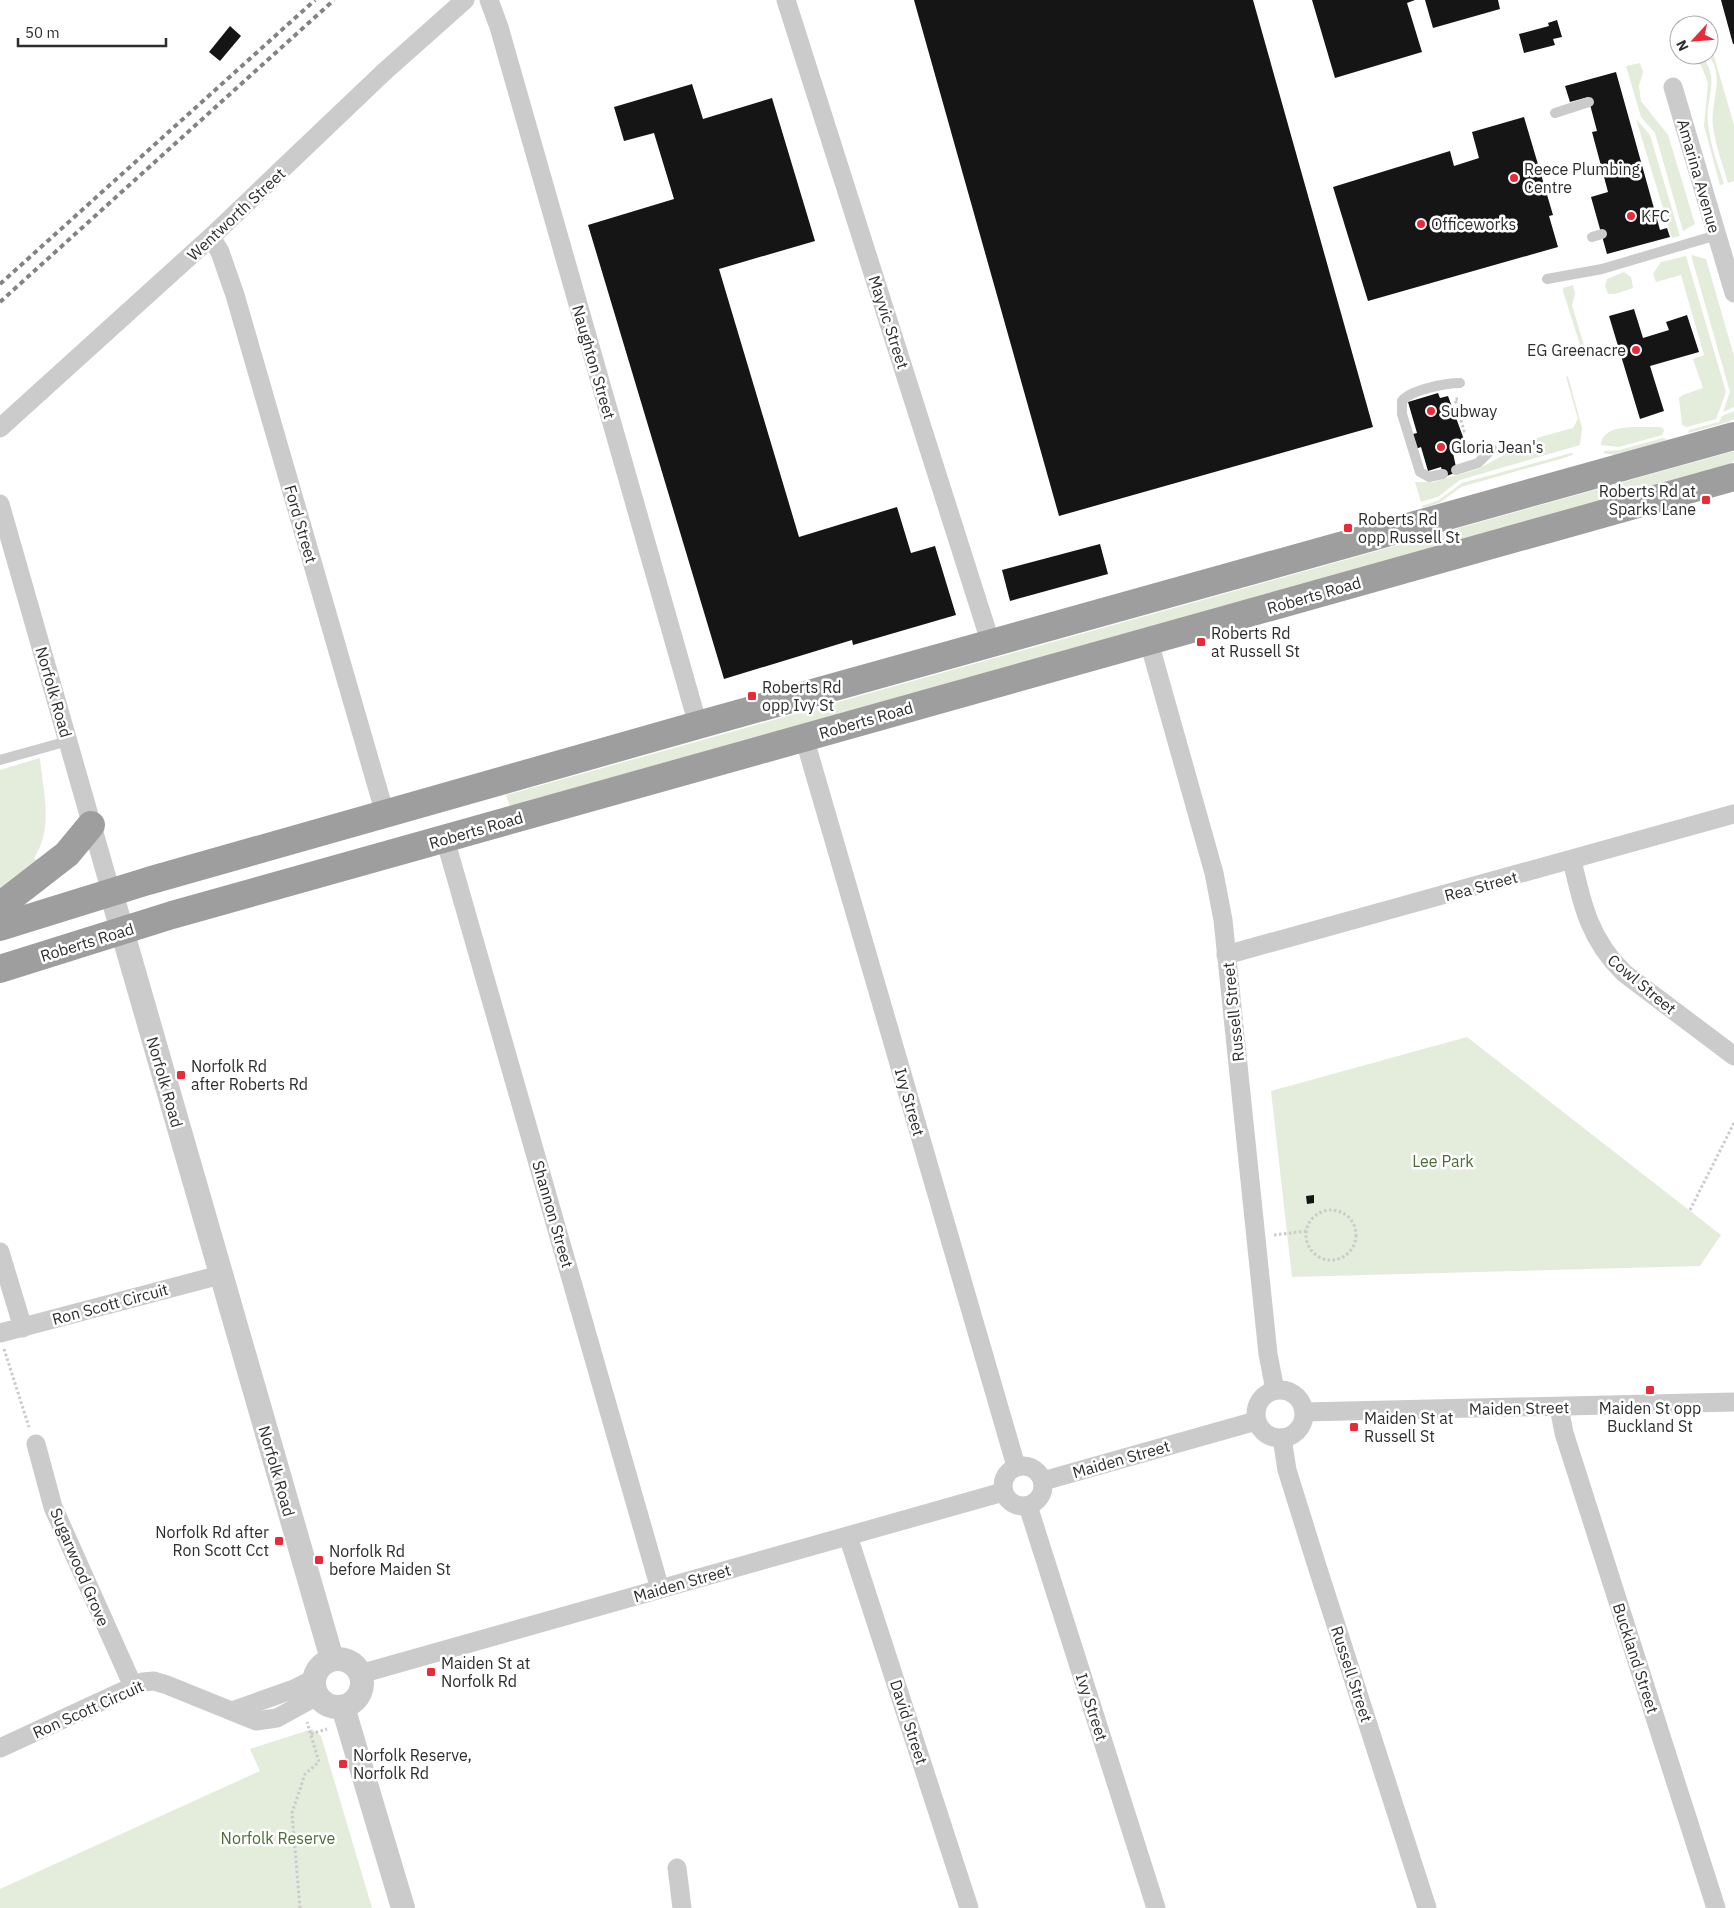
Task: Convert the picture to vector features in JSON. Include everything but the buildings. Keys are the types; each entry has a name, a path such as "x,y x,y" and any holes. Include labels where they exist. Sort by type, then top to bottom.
{"highway":[{"path":"0,927 111,892 698,725 1734,436"},
{"name":"Roberts Road","path":"0,969 122,931 804,737 1734,477"},
{"path":"0,906 67,854 91,825"}],"street":[{"name":"Wentworth Street","path":"2,426 211,237 384,72 465,0"},
{"name":"Naughton Street","path":"489,0 502,37 698,725"},
{"name":"Mayvic Street","path":"786,0 991,644"},
{"name":"Amarina Avenue","path":"1673,87 1734,293"},
{"name":"Ford Street","path":"211,237 220,252 235,295 385,814"},
{"name":"Norfolk Road","path":"0,504 220,1275 332,1659"},
{"name":"Russell Street","path":"1149,642 1214,873 1223,920 1268,1354 1275,1390"},
{"name":"Ivy Street","path":"804,737 1016,1466"},
{"name":"Rea Street","path":"1226,954 1734,814"},
{"name":"Shannon Street","path":"445,839 660,1589"},
{"name":"Cowl Street","path":"1572,860 1579,892 1591,929 1609,958 1624,973 1734,1056"},
{"path":"0,1252 23,1328"},
{"name":"Ron Scott Circuit","path":"1,1339 23,1328 220,1275"},
{"path":"1275,1390 1287,1391 1294,1395 1300,1400 1304,1412 1303,1421 1298,1430 1282,1438 1268,1435 1259,1428 1256,1421 1259,1401 1266,1394 1275,1390"},
{"name":"Maiden Street","path":"1304,1412 1734,1402"},
{"name":"Buckland Street","path":"1560,1407 1564,1433 1716,1908"},
{"name":"Maiden Street","path":"1043,1481 1256,1421"},
{"name":"Russell Street","path":"1282,1438 1287,1470 1427,1908"},
{"name":"Sugarwood Grove","path":"36,1444 53,1507 133,1686"},
{"path":"1016,1466 1036,1470 1043,1481 1042,1494 1034,1504 1016,1506 1006,1498 1003,1492 1002,1486 1006,1474 1016,1466"},
{"name":"Maiden Street","path":"360,1674 1003,1492"},
{"name":"Ivy Street","path":"1028,1506 1156,1908"},
{"name":"David Street","path":"848,1536 969,1908"},
{"path":"332,1659 346,1660 352,1663 360,1674 362,1682 357,1698 343,1706 328,1705 316,1687 322,1664 332,1659"},
{"name":"Ron Scott Circuit","path":"0,1748 143,1682 154,1681 232,1711 244,1718 265,1721 277,1718 316,1687"},
{"path":"343,1706 403,1908"},
{"path":"677,1868 682,1908"}],"lane":[{"path":"1555,113 1589,102"},
{"path":"1547,278 1602,269 1717,235"},
{"path":"1443,474 1429,477 1420,472 1402,414 1402,401 1410,394 1448,383 1460,383"},
{"path":"1456,470 1478,464 1492,449"},
{"path":"0,760 68,741"}],"path":[{"path":"1462,432 1464,431 1455,399 1464,397"},
{"path":"1453,413 1459,412"},
{"path":"1690,1210 1734,1123"},
{"path":"1338,1211 1352,1221 1356,1237 1350,1251 1336,1259 1328,1259 1314,1253 1307,1239 1306,1231 1309,1223 1321,1212 1338,1211"},
{"path":"1256,1238 1306,1231"},
{"path":"1,1339 36,1444"},
{"path":"300,1908 292,1812 304,1774 319,1762 306,1717"},
{"path":"311,1734 330,1728"}],"green space":[{"path":"1640,63 1643,72 1639,86 1641,101 1668,135 1695,224 1683,231 1655,133 1641,117 1626,66"},
{"path":"1701,65 1708,65 1711,73 1708,124 1712,147 1724,184 1720,185 1704,126 1708,83"},
{"path":"1714,65 1717,65 1734,125 1734,181 1728,183 1717,148 1713,126 1716,72"},
{"path":"1636,119 1650,135 1680,236 1672,238"},
{"path":"1691,255 1706,259 1734,356 1734,407 1723,412 1730,392"},
{"path":"1686,256 1726,392 1716,419 1687,427 1682,425 1679,398 1703,388 1693,359 1704,355 1681,275 1656,282 1653,274 1661,262"},
{"path":"1624,272 1631,277 1633,288 1615,294 1608,294 1605,286 1607,279"},
{"path":"1573,285 1575,294 1572,305 1584,351 1582,351 1563,291 1563,288"},
{"path":"1568,376 1582,428 1580,445 1460,480 1439,496 1421,502 1415,482 1434,482 1478,469 1533,439 1573,428 1578,419 1566,377"},
{"path":"1734,411 1734,419 1728,422 1688,433 1689,430 1719,422 1722,416"},
{"path":"1663,428 1662,435 1619,447 1601,445 1603,438 1615,429"},
{"path":"1663,438 1667,440 1615,455 1603,453 1605,451 1619,450"},
{"path":"1734,451 1734,461 1728,465 510,806 506,795"},
{"path":"1571,453 1574,454 1461,487 1439,503 1423,508 1422,506 1439,500 1462,483"},
{"path":"40,758 46,809 44,834 34,858 43,866 0,897 0,770"},
{"name":"Lee Park","path":"1467,1037 1721,1235 1700,1266 1292,1277 1271,1091"},
{"name":"Norfolk Reserve","path":"312,1729 321,1736 372,1908 0,1908 0,1889 260,1771 250,1749"}],"railway":[{"path":"0,284 315,0"},
{"path":"0,302 334,0"}],"place":[{"name":"Reece Plumbing Centre","path":"1514,178"},
{"name":"KFC","path":"1631,216"},
{"name":"Officeworks","path":"1421,224"},
{"name":"EG Greenacre","path":"1636,350"},
{"name":"Subway","path":"1431,411"},
{"name":"Gloria Jean's","path":"1441,447"},
{"name":"Roberts Rd at Sparks Lane","path":"1706,500"},
{"name":"Roberts Rd opp Russell St","path":"1348,528"},
{"name":"Roberts Rd at Russell St","path":"1201,642"},
{"name":"Roberts Rd opp Ivy St","path":"752,696"},
{"name":"Norfolk Rd after Roberts Rd","path":"181,1075"},
{"name":"Maiden St opp Buckland St","path":"1650,1390"},
{"name":"Maiden St at Russell St","path":"1354,1427"},
{"name":"Norfolk Rd after Ron Scott Cct","path":"279,1541"},
{"name":"Norfolk Rd before Maiden St","path":"319,1560"},
{"name":"Maiden St at Norfolk Rd","path":"431,1672"},
{"name":"Norfolk Reserve, Norfolk Rd","path":"343,1764"}]}
